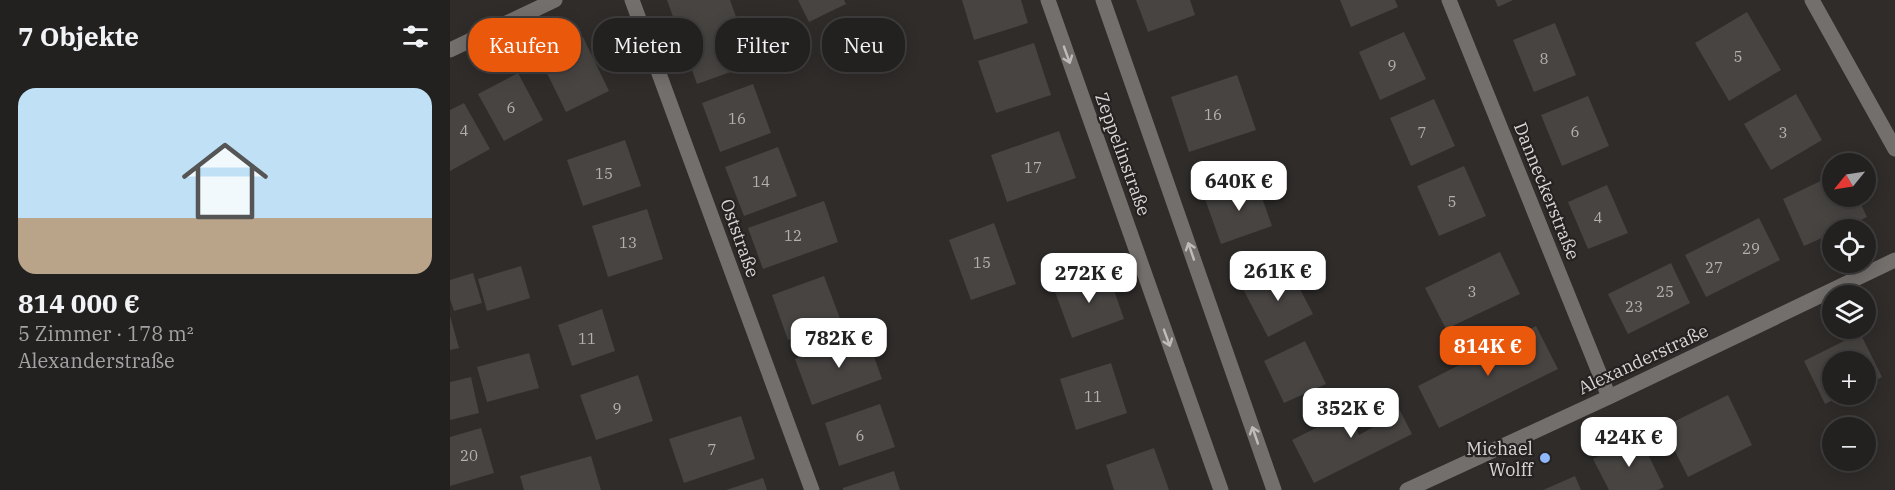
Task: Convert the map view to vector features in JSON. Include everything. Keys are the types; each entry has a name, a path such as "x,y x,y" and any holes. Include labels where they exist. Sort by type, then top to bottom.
{"street":[{"path":"450,50 555,0"},
{"name":"Oststraße","path":"632,0 812,490"},
{"name":"Zeppelinstraße","path":"1048,0 1221,490"},
{"name":"Zeppelinstraße","path":"1103,0 1274,490"},
{"name":"Danneckerstraße","path":"1449,0 1609,397"},
{"path":"1812,0 1895,150"},
{"name":"Alexanderstraße","path":"1407,490 1609,397 1895,260"}],"building":[{"path":"667,0 730,0 736,18 715,18 715,72 731,72 697,84 693,72 703,72 703,18 673,18"},
{"path":"798,0 844,0 846,4 810,22 810,18 807,18"},
{"path":"962,0 1021,0 1028,23 974,40"},
{"path":"1136,0 1190,0 1195,15 1148,32"},
{"path":"1340,0 1395,0 1398,7 1351,27"},
{"path":"1495,0 1513,0 1498,7"},
{"path":"1747,12 1781,70 1729,101 1695,43"},
{"path":"1555,23 1576,75 1534,92 1513,40"},
{"path":"1404,32 1426,79 1380,100 1359,52"},
{"path":"583,37 593,58 593,72 600,72 609,91 566,112 546,72 581,72 581,38"},
{"path":"1034,43 1051,95 996,113 978,61"},
{"path":"518,73 543,120 504,141 478,94"},
{"path":"1237,75 1256,130 1189,152 1171,97"},
{"path":"753,84 771,133 720,152 702,103"},
{"path":"1796,94 1822,140 1771,170 1744,124"},
{"path":"1588,96 1609,146 1562,166 1541,115"},
{"path":"1434,99 1455,146 1411,166 1390,118"},
{"path":"464,103 490,149 450,171 450,110"},
{"path":"1059,131 1076,178 1007,202 991,155"},
{"path":"625,140 641,186 583,206 567,160"},
{"path":"778,147 797,196 744,216 725,167"},
{"path":"1464,166 1486,216 1439,236 1417,186"},
{"path":"1822,180 1822,207 1862,207 1867,217 1863,219 1822,219 1822,238 1804,246 1783,199"},
{"path":"1256,181 1272,226 1221,244 1205,199"},
{"path":"1607,185 1628,233 1588,249 1568,202"},
{"path":"824,201 838,242 763,269 748,228"},
{"path":"647,209 663,259 608,277 592,226"},
{"path":"1759,218 1780,260 1706,297 1685,255"},
{"path":"994,223 1016,284 971,300 949,240"},
{"path":"1500,252 1520,294 1446,329 1425,288"},
{"path":"1671,263 1690,303 1628,334 1608,294"},
{"path":"521,266 530,298 487,311 478,279"},
{"path":"1288,266 1313,314 1268,337 1243,289"},
{"path":"1107,270 1124,319 1072,338 1054,289"},
{"path":"473,273 482,303 454,311 450,299 450,280"},
{"path":"824,276 841,321 788,340 772,295"},
{"path":"602,309 615,351 572,366 558,325"},
{"path":"450,316 459,348 450,350"},
{"path":"1536,326 1558,369 1439,428 1418,386"},
{"path":"865,332 882,379 812,405 795,359"},
{"path":"1848,339 1863,339 1869,351 1824,351"},
{"path":"1305,341 1326,384 1284,403 1264,361"},
{"path":"1822,352 1822,398 1804,361"},
{"path":"529,353 539,388 487,402 477,367"},
{"path":"1111,363 1127,413 1076,430 1060,379"},
{"path":"1876,365 1882,377 1876,380"},
{"path":"638,375 653,421 596,440 580,395"},
{"path":"471,377 479,413 450,420 450,382"},
{"path":"1390,391 1412,434 1314,483 1292,440 1348,412 1359,435 1377,425 1366,404"},
{"path":"1728,395 1752,445 1688,477 1663,427"},
{"path":"880,404 895,447 839,466 825,423"},
{"path":"741,416 755,459 684,483 669,439"},
{"path":"481,428 494,473 450,486 450,437"},
{"path":"1639,436 1664,487 1658,490 1609,490 1593,459"},
{"path":"1154,448 1169,490 1114,490 1106,465"},
{"path":"591,456 601,490 524,490 520,476"},
{"path":"894,471 900,490 843,490 843,488"},
{"path":"1575,476 1581,490 1543,490"},
{"path":"763,478 767,490 726,490"}],"place":[{"name":"Michael Wolff","path":"1545,458"}]}
